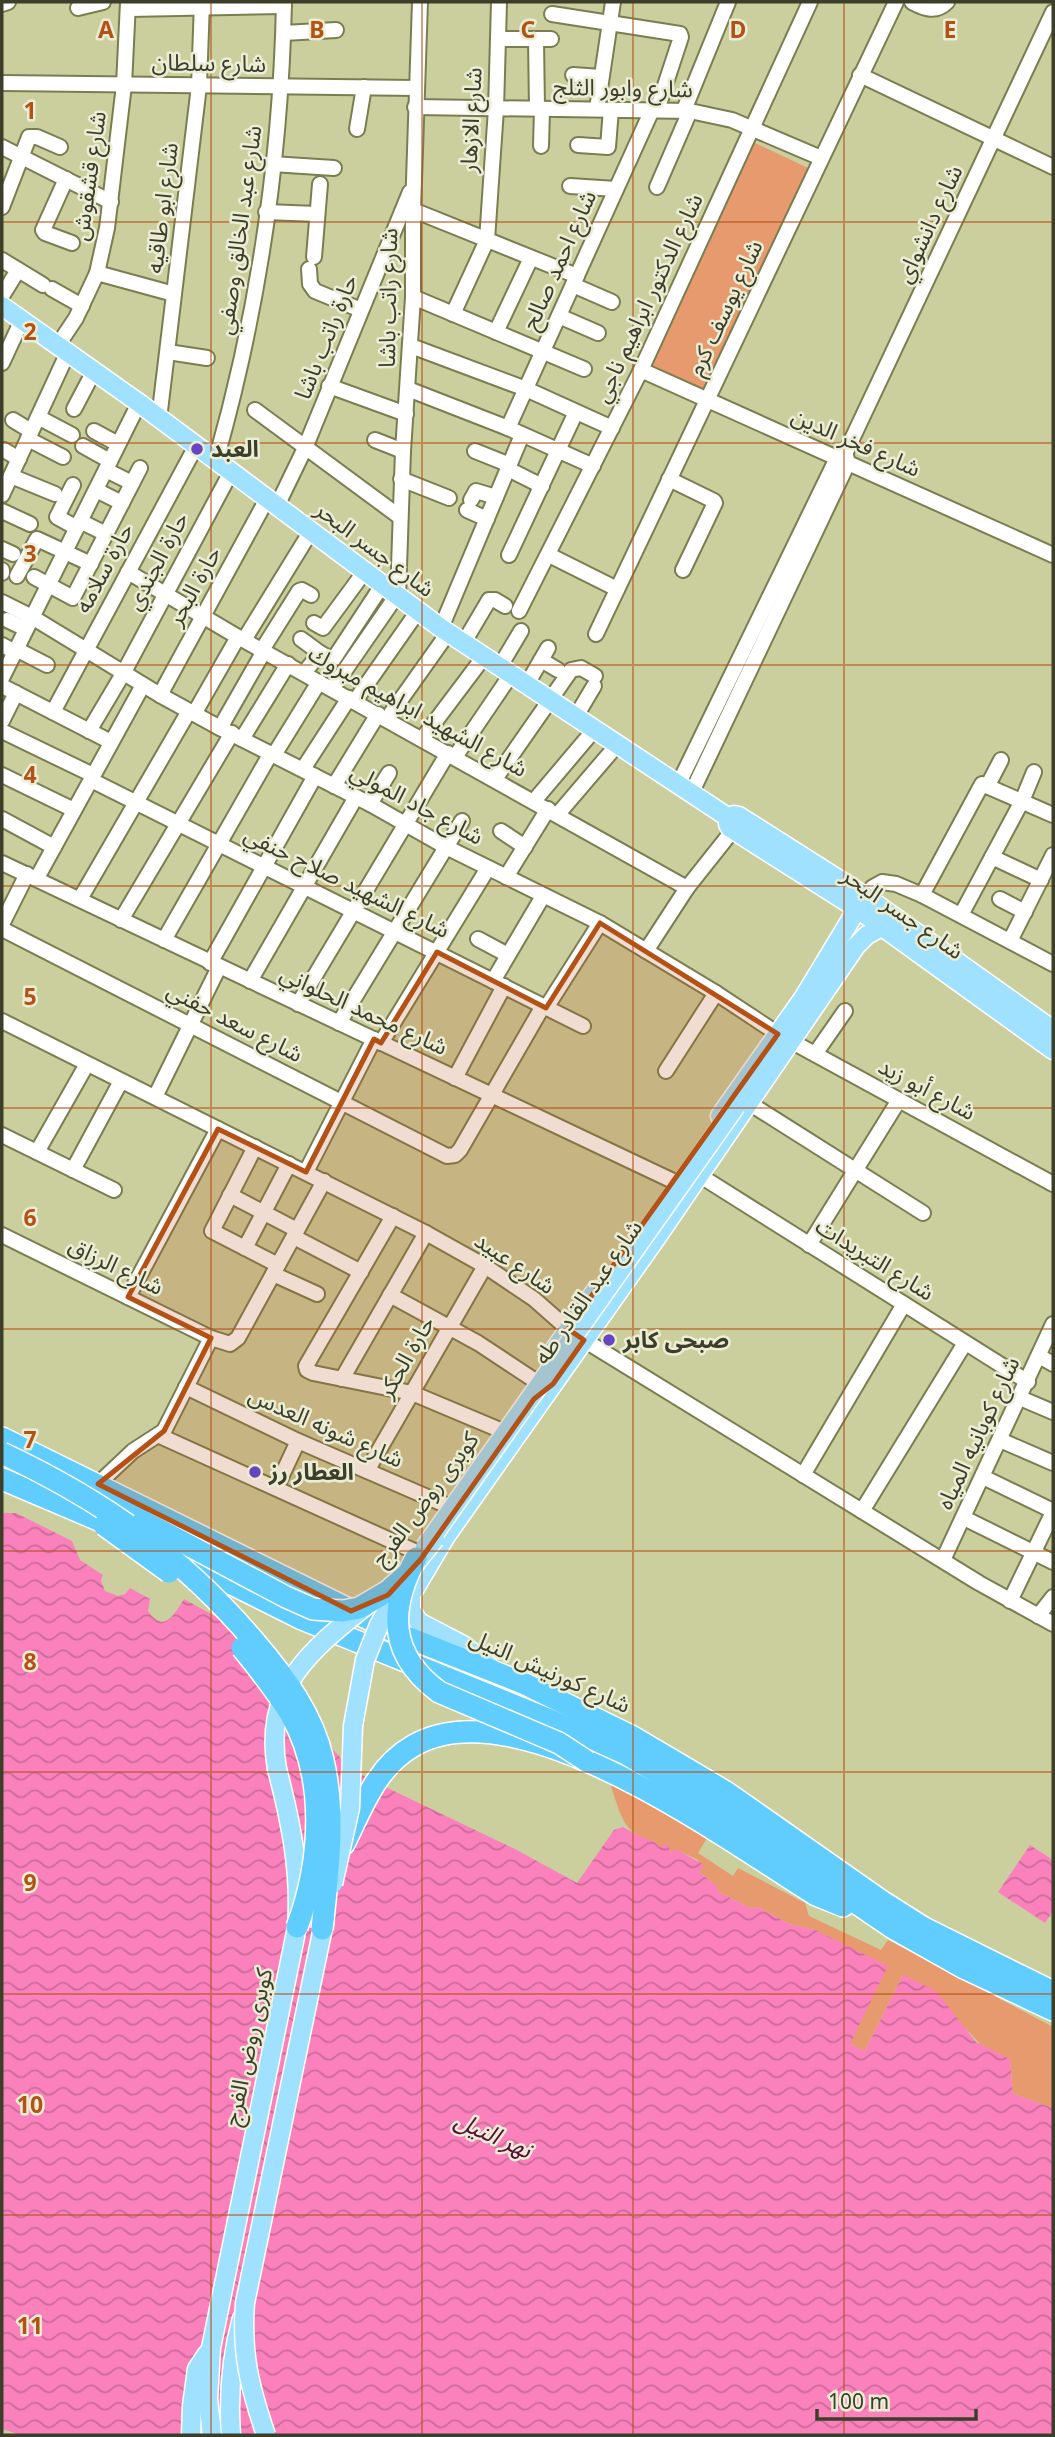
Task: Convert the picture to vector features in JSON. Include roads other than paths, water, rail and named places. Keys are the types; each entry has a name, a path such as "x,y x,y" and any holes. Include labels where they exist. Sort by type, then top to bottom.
{"highway":[{"name":"شارع كورنيش النيل","path":"2,1438 399,1634 563,1702 680,1763 903,1916 1053,1992"},
{"path":"2,1453 101,1507 150,1539 220,1602 291,1687 318,1743 328,1786 331,1842 322,1929"},
{"path":"2,1466 27,1468 50,1475 106,1501 313,1609 343,1611 359,1608 388,1591 412,1561"},
{"path":"2,1466 60,1496 162,1567 186,1587 229,1634 290,1714 303,1743 311,1774 317,1836 307,1901 297,1927"},
{"name":"شارع كورنيش النيل","path":"2,1479 114,1526 302,1619 555,1722 626,1754 716,1808 870,1913 964,1968 1053,2010"},
{"path":"412,1561 403,1583 397,1618 399,1636 404,1653 413,1668 439,1692 559,1743 588,1762 666,1801 816,1895 842,1906 870,1913"},
{"path":"343,1846 372,1787 384,1770 414,1745 432,1737 461,1731 491,1733 531,1742 588,1762"}],"main road":[{"name":"شارع جسر البحر","path":"2,306 139,403 483,658 685,789 731,824 734,815 739,816 860,902 1053,1030"},
{"name":"شارع جسر البحر","path":"860,902 883,926 1053,1050"},
{"name":"شارع عبد القادر طه","path":"495,1672 463,1645 419,1622 411,1610 411,1595 446,1535 699,1175 784,1038 860,902"},
{"path":"849,925 860,927 867,935"},
{"name":"شارع عبد القادر طه","path":"339,1605 373,1592 412,1561 568,1329 751,1074 784,1038 856,946 867,935 883,926"},
{"name":"كوبرى روض الفرج","path":"266,2435 248,2378 243,2330 245,2303 322,1929 343,1846 350,1808 355,1703 362,1671 379,1625 412,1561 743,1104 751,1074"},
{"name":"كوبرى روض الفرج","path":"212,2435 208,2399 211,2348 297,1927 297,1860 274,1751 276,1714 282,1696 300,1664 332,1633 390,1586 435,1539 534,1399 553,1384"},
{"path":"231,2435 230,2373 245,2303"},
{"path":"191,2435 197,2369 211,2348"}],"street":[{"path":"2,4 8,2"},
{"path":"78,8 103,2"},
{"name":"شارع راتب باشا","path":"393,592 411,346 415,107 420,2"},
{"name":"شارع الازهار","path":"487,240 496,109 499,2"},
{"path":"578,145 609,146 601,77 613,2"},
{"path":"657,187 728,2"},
{"name":"شارع الدكتور ابراهيم ناجي","path":"450,635 489,600 512,608 549,555 641,370 810,2"},
{"name":"شارع يوسف كرم","path":"596,634 896,2"},
{"path":"912,2 932,9 947,2"},
{"path":"128,6 284,4"},
{"name":"شارع عبد الخالق وصفي","path":"216,460 246,341 267,212 281,86 284,4"},
{"name":"شارع ابو طاقيه","path":"159,419 199,86 202,5"},
{"name":"شارع قشقوش","path":"3,492 38,417 63,349 97,273 111,202 124,85 128,6"},
{"name":"شارع دانشواي","path":"685,789 1053,12"},
{"path":"552,14 609,24"},
{"name":"شارع احمد صالح","path":"508,428 654,110 681,37 677,33 609,24"},
{"path":"284,33 336,30"},
{"path":"498,39 551,39"},
{"path":"536,39 541,146"},
{"path":"573,75 601,77"},
{"path":"860,75 1053,167"},
{"name":"شارع سلطان","path":"2,83 416,88"},
{"path":"357,129 364,88"},
{"name":"شارع وابور الثلج","path":"415,107 687,110 732,120 821,158"},
{"path":"2,207 29,136 60,147"},
{"path":"2,147 111,202"},
{"path":"272,163 334,168"},
{"path":"66,179 43,230 72,243"},
{"name":"حارة راتب باشا","path":"272,503 305,449 414,183"},
{"path":"320,184 310,284 315,291 361,310"},
{"path":"570,186 616,188"},
{"path":"413,210 531,258 612,302"},
{"path":"267,212 317,214"},
{"path":"453,314 487,240"},
{"path":"496,332 531,258"},
{"path":"2,260 82,306"},
{"path":"2,296 18,270"},
{"path":"97,273 174,294"},
{"path":"413,297 584,369"},
{"path":"559,316 598,333"},
{"path":"2,363 22,320"},
{"path":"411,346 526,389 612,428"},
{"path":"168,352 207,358"},
{"name":"شارع فخر الدين","path":"641,370 844,458 1053,555"},
{"path":"74,409 94,371"},
{"path":"329,386 406,414"},
{"path":"408,389 508,428 593,466"},
{"path":"2,678 11,649 29,623 139,403"},
{"path":"255,410 400,517"},
{"path":"509,555 576,412"},
{"path":"38,417 78,440 132,483"},
{"path":"13,420 29,435 63,457"},
{"path":"94,431 118,444"},
{"path":"334,786 383,717 450,635 487,519 522,435"},
{"path":"375,440 403,451"},
{"name":"حارة سلامه","path":"53,712 196,446"},
{"path":"4,450 19,459"},
{"path":"475,451 542,486"},
{"path":"34,577 69,597 75,596 140,468"},
{"name":"حارة الجندي","path":"89,731 124,672 231,472"},
{"path":"11,476 55,494"},
{"path":"401,479 449,498"},
{"path":"669,479 713,500 715,504 683,570"},
{"path":"73,485 57,517 106,534"},
{"path":"96,490 122,503"},
{"path":"487,519 469,505 474,492 496,498"},
{"name":"حارة البحر","path":"160,695 204,615 272,503"},
{"path":"2,511 30,524"},
{"path":"80,899 191,712 311,531"},
{"path":"17,576 36,540 91,564"},
{"path":"549,555 617,589"},
{"path":"314,623 323,628 365,571"},
{"name":"شارع الشهيد ابراهيم مبروك","path":"128,572 687,888"},
{"path":"231,733 263,650 299,592 302,590 311,595"},
{"path":"301,639 334,660 393,592"},
{"path":"164,940 273,754 393,592"},
{"path":"2,602 29,623"},
{"path":"155,1097 191,1025 215,965 309,772 352,700 418,611"},
{"path":"7,620 29,623"},
{"name":"شارع جاد المولي","path":"29,623 87,649 160,695 370,804 446,847 600,923 716,993 784,1038"},
{"path":"512,677 521,631"},
{"path":"11,649 47,665"},
{"path":"298,1004 404,824 451,755 512,677 543,650 560,663"},
{"path":"304,673 320,653"},
{"path":"422,739 483,658"},
{"path":"121,920 231,733 288,664"},
{"path":"495,779 573,669 581,668 594,681 575,718"},
{"path":"2,922 54,847 143,685"},
{"path":"2,686 111,742"},
{"path":"2,721 16,693"},
{"path":"534,801 594,730"},
{"name":"شارع الشهيد صلاح حنفي","path":"2,731 136,802 583,1026"},
{"path":"506,877 553,811 617,746"},
{"path":"922,895 1001,760"},
{"path":"961,915 1034,772"},
{"path":"370,804 388,773"},
{"path":"2,775 74,810"},
{"path":"985,785 1053,815"},
{"path":"250,981 356,797"},
{"path":"2,819 54,847"},
{"path":"339,1023 462,821"},
{"path":"646,951 731,824"},
{"path":"501,831 525,847"},
{"path":"1010,941 1053,855"},
{"path":"992,856 1041,880"},
{"name":"شارع محمد الحلواني","path":"2,863 673,1181"},
{"path":"306,1172 342,1101 488,868"},
{"path":"860,902 877,884 887,881 922,895 1053,964"},
{"path":"455,1078 508,956 543,896"},
{"path":"1000,899 1025,912"},
{"name":"شارع سعد حفني","path":"2,922 191,1025 447,1156 457,1153 491,1096"},
{"path":"491,1096 600,923"},
{"path":"478,939 508,956"},
{"path":"666,1071 716,993"},
{"path":"815,1054 845,1011"},
{"name":"شارع عبيد","path":"2,1021 324,1181 485,1266 534,1299 584,1340 1010,1601 1053,1624"},
{"name":"شارع أبو زيد","path":"784,1038 1053,1184"},
{"path":"37,1152 87,1064"},
{"path":"73,1170 121,1081"},
{"path":"809,1245 899,1100"},
{"path":"743,1104 923,1213"},
{"path":"128,1297 218,1129"},
{"path":"2,1135 114,1190"},
{"path":"256,1147 212,1232 245,1248 317,1294"},
{"path":"245,1248 289,1164"},
{"name":"شارع التبريدات","path":"699,1175 1028,1382"},
{"path":"98,1484 133,1451 160,1436 211,1338 225,1343 235,1342 324,1181"},
{"path":"230,1195 361,1272"},
{"path":"393,1216 306,1366 309,1373 412,1393 500,1430"},
{"path":"342,1379 426,1233"},
{"name":"شارع الرزاق","path":"2,1235 211,1338"},
{"name":"حارة الحكر","path":"367,1471 485,1266"},
{"path":"390,1295 450,1327 534,1380"},
{"path":"803,1475 904,1304"},
{"name":"شارع كوبانيه المياه","path":"943,1560 1053,1324"},
{"path":"862,1511 965,1343"},
{"path":"1039,1356 1053,1364"},
{"name":"شارع شونه العدس","path":"186,1387 298,1441 448,1506"},
{"path":"1020,1398 1053,1412"},
{"path":"160,1436 276,1488 412,1561"},
{"path":"1000,1440 1053,1463"},
{"path":"276,1488 298,1441"},
{"path":"983,1477 1053,1511 1010,1601"},
{"path":"964,1518 1053,1563"},
{"path":"1038,1616 1053,1597"}],"water":[{"name":"نهر النيل","path":"2,1513 16,1513 72,1541 80,1560 103,1575 101,1581 105,1591 118,1596 125,1594 130,1588 150,1599 148,1611 159,1621 168,1620 184,1599 269,1646 295,1678 330,1746 346,1763 371,1780 517,1850 577,1883 614,1830 623,1827 655,1842 659,1847 665,1844 669,1846 670,1853 676,1849 704,1865 699,1872 716,1885 719,1892 752,1909 758,1907 789,1924 815,1930 888,1966 850,2044 865,2051 903,1975 936,1991 976,2042 1010,2059 1013,2094 1053,2108 1053,2435 21,2435 2,2429"},
{"path":"1030,1845 1053,1860 1053,1911 1045,1923 998,1892"}],"place":[{"name":"العبد","path":"197,449"},
{"name":"صبحى كابر","path":"609,1340"},
{"name":"العطار رز","path":"255,1472"}]}
